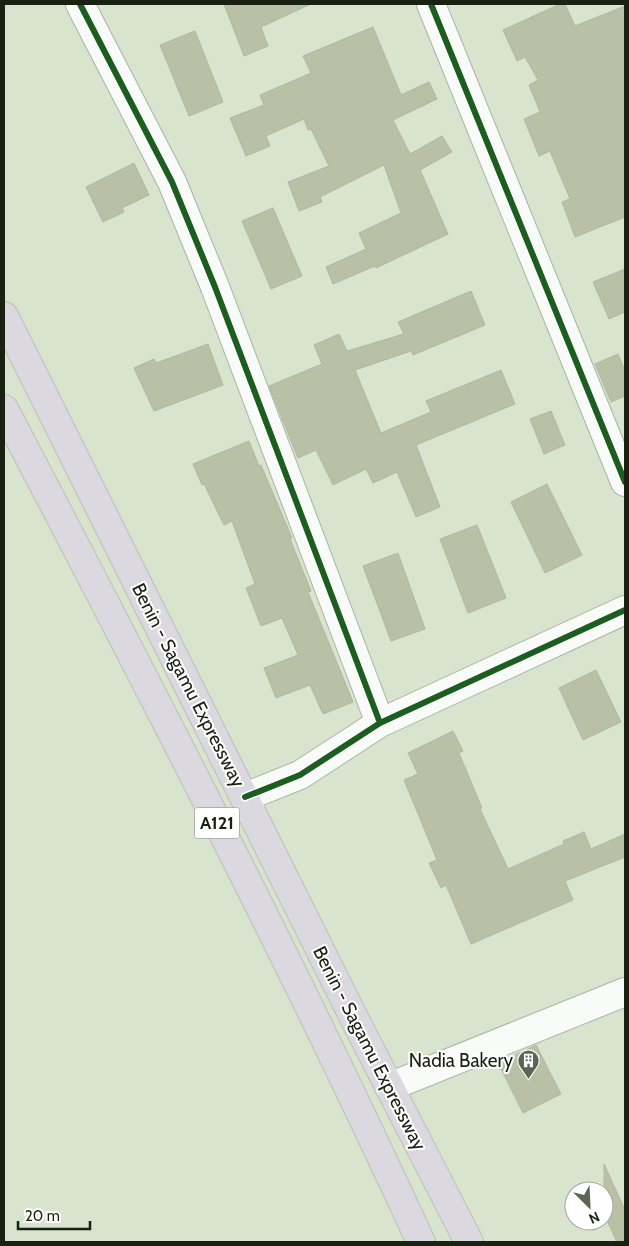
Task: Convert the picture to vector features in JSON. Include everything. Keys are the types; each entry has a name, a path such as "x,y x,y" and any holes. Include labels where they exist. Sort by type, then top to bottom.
{"highway":[{"name":"Benin - Sagamu Expressway","path":"4,316 389,1087 469,1242"},
{"name":"A121","path":"4,409 151,690 362,1115 421,1242"}],"street":[{"path":"80,4 167,173 216,287 380,723"},
{"path":"431,4 625,482"},
{"path":"245,797 300,775 380,723 625,610"},
{"path":"389,1087 625,992"}],"building":[{"path":"224,4 311,4 261,27 268,46 244,56"},
{"path":"560,4 565,4 575,26 625,6 625,217 575,237 562,202 570,199 550,151 539,156 524,119 540,112 529,85 538,80 525,57 517,61 503,30"},
{"path":"373,27 401,95 429,82 437,99 393,120 410,154 442,136 452,152 420,170 448,234 376,268 375,266 333,284 326,267 366,249 359,233 401,213 384,165 320,197 322,202 299,211 288,182 329,166 311,129 308,130 304,119 266,136 270,146 246,156 230,118 264,105 260,95 311,73 303,56"},
{"path":"195,31 223,102 189,116 160,45"},
{"path":"134,163 149,195 122,208 124,212 103,222 86,187"},
{"path":"273,208 302,276 271,289 242,221"},
{"path":"625,269 625,312 609,319 593,282"},
{"path":"471,291 485,325 413,355 411,351 355,370 381,433 431,412 426,401 501,370 515,404 416,445 440,507 416,517 397,472 373,483 366,469 333,485 316,450 298,458 269,386 322,364 314,345 339,334 347,351 404,334 398,322"},
{"path":"208,344 223,385 154,411 134,368 154,359 156,363"},
{"path":"618,354 625,371 625,396 611,402 595,364"},
{"path":"551,411 565,445 544,454 530,419"},
{"path":"249,441 292,538 290,539 311,591 308,592 353,702 323,714 310,685 276,698 264,668 298,655 282,618 261,626 246,588 255,584 232,521 224,525 193,464"},
{"path":"547,484 582,555 545,573 511,502"},
{"path":"477,525 506,598 468,613 440,539"},
{"path":"398,553 425,629 391,641 363,566"},
{"path":"596,670 621,722 583,740 559,688"},
{"path":"453,731 463,751 459,753 482,808 480,809 508,869 564,844 563,841 584,832 591,849 625,834 625,857 565,881 573,900 471,944 446,885 441,888 429,863 437,860 404,780 418,774 408,753"},
{"name":"Nadia Bakery","path":"536,1045 561,1094 523,1113 498,1063"},
{"path":"604,1164 612,1181 604,1181"},
{"path":"614,1186 625,1210 625,1242 617,1242 612,1231 614,1231"}],"cycle path":[{"path":"80,4 172,182 215,287 380,723"},
{"path":"431,4 625,482"},
{"path":"245,797 300,775 380,723 625,610"}],"place":[{"name":"Nadia Bakery","path":"529,1079"}]}
